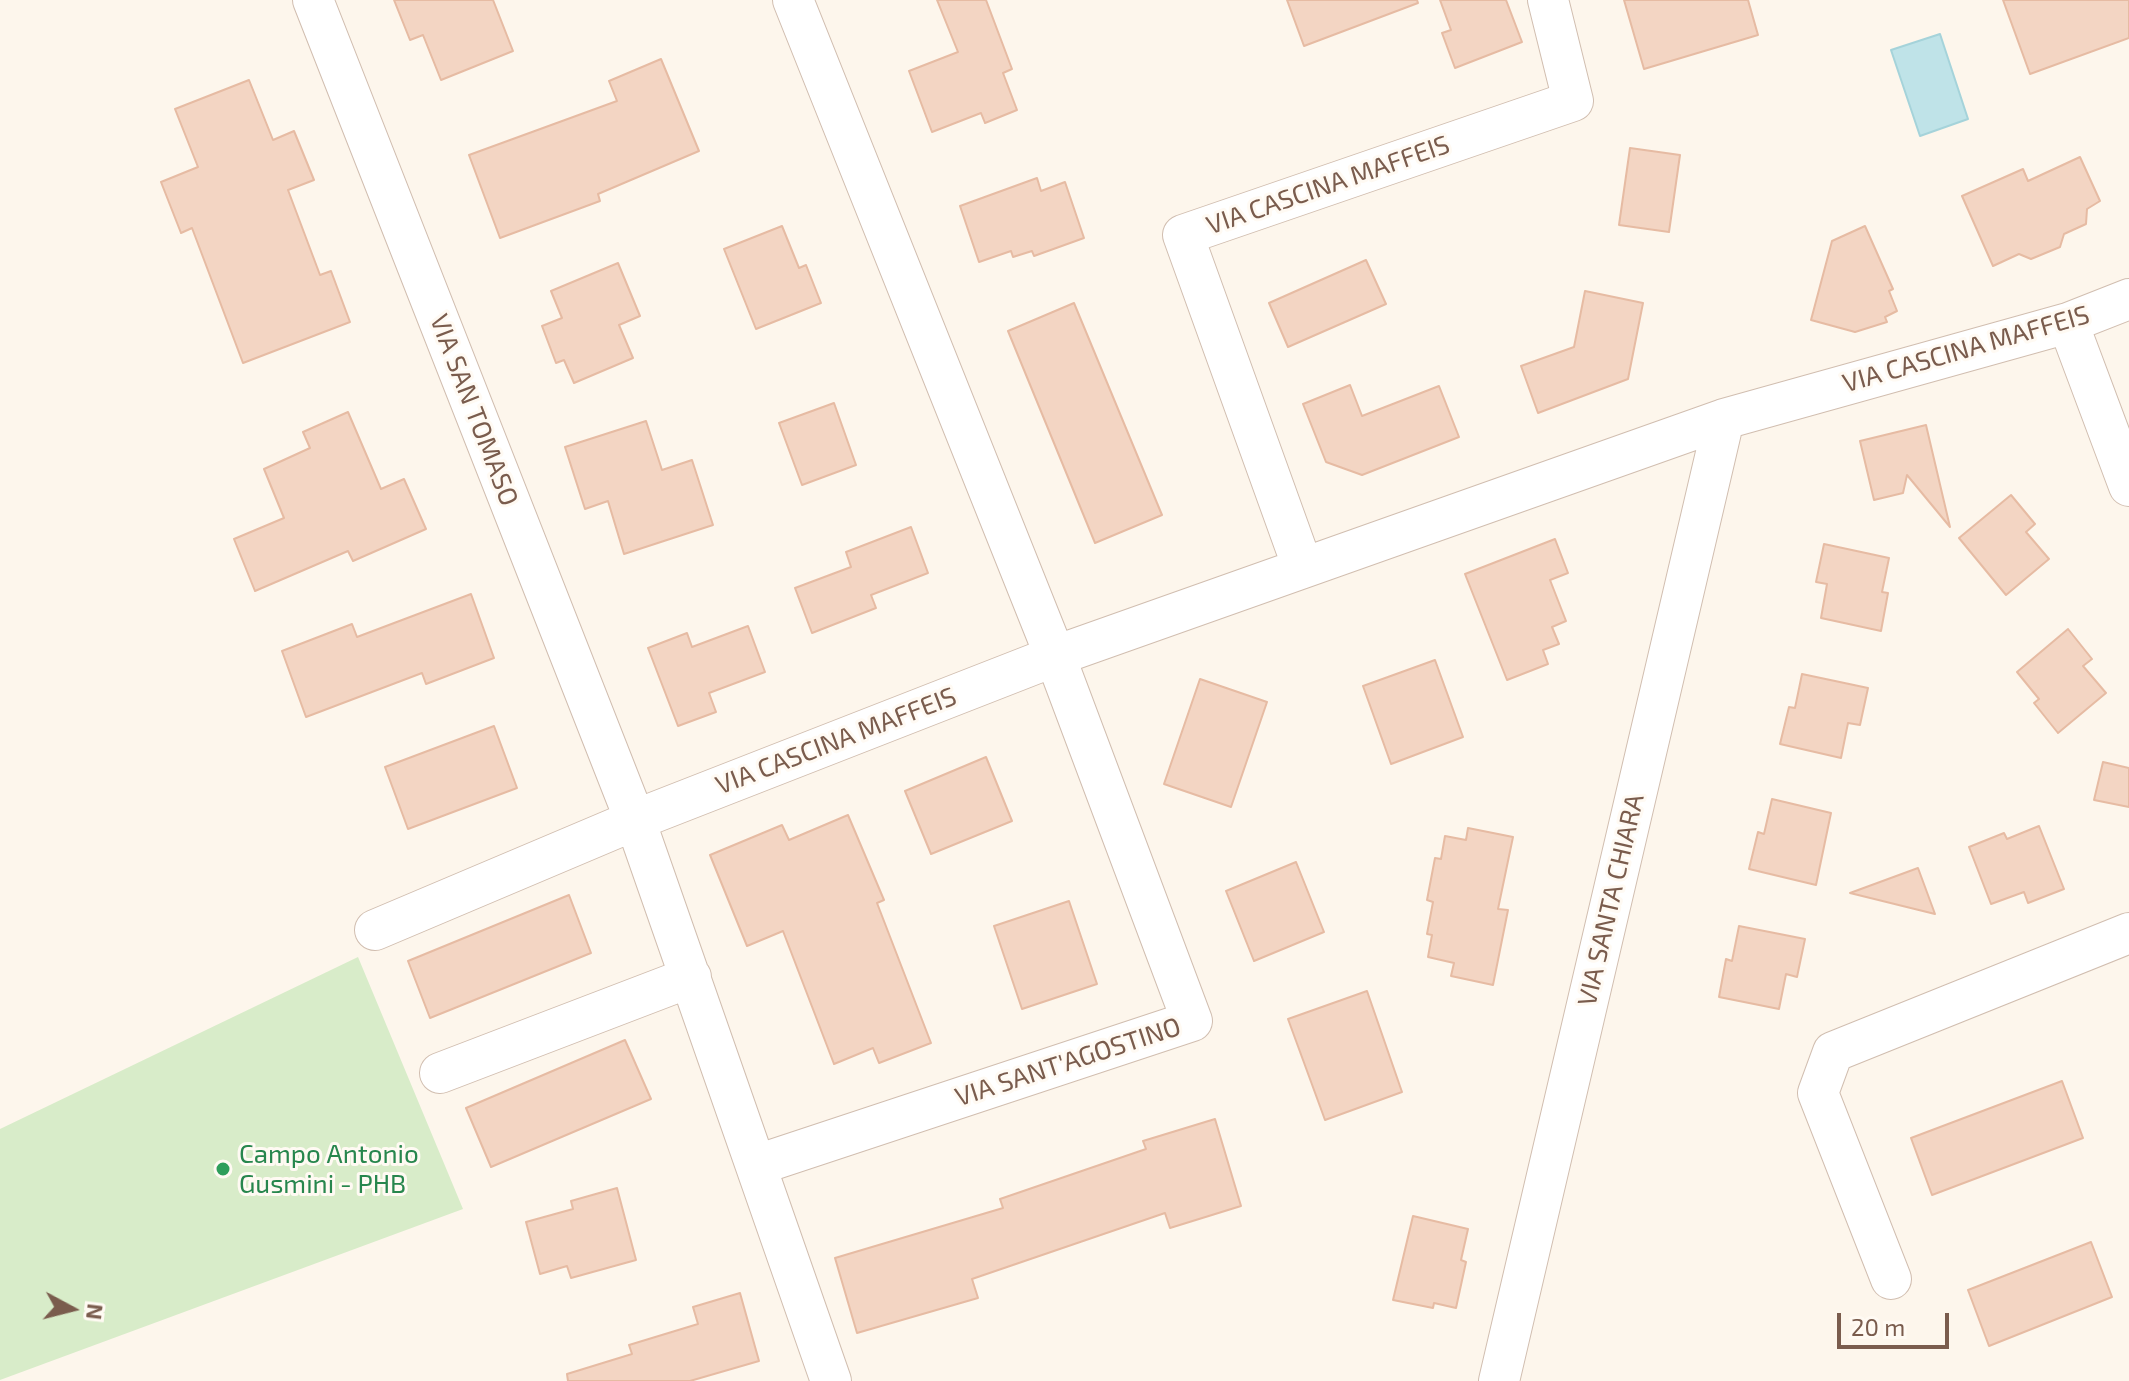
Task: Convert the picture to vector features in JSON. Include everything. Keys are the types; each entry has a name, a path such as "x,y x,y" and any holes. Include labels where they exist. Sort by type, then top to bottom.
{"street":[{"name":"VIA SAN TOMASO","path":"313,0 635,820"},
{"path":"793,0 1055,656"},
{"name":"VIA CASCINA MAFFEIS","path":"1303,568 1183,235 1573,101 1548,0"},
{"name":"VIA CASCINA MAFFEIS","path":"375,930 635,820 1055,656 1724,419 2068,323 2129,299"},
{"path":"2068,323 2129,486"},
{"name":"VIA SANTA CHIARA","path":"1499,1381 1724,419"},
{"name":"VIA SANT'AGOSTINO","path":"757,1165 1192,1021 1055,656"},
{"path":"635,820 831,1381"},
{"path":"1891,1279 1818,1093 1833,1052 2129,933"},
{"path":"440,1073 691,977"}],"green space":[{"name":"Campo Antonio Gusmini - PHB","path":"358,957 463,1209 0,1380 0,1129"}],"water":[{"path":"1940,34 1968,119 1920,136 1891,50"}],"building":[{"path":"394,0 493,0 513,51 441,80 423,35 410,40"},
{"path":"937,0 986,0 1012,69 1003,73 1017,110 985,123 981,113 932,132 909,71 958,52"},
{"path":"1287,0 1417,0 1418,3 1304,46"},
{"path":"1440,0 1506,0 1522,42 1455,68 1442,33 1451,30"},
{"path":"1624,0 1748,0 1758,35 1644,69"},
{"path":"2003,0 2129,0 2129,38 2030,74"},
{"path":"661,59 699,151 598,194 600,201 500,238 469,155 617,101 609,81"},
{"path":"249,80 273,140 294,131 314,180 288,190 320,275 331,271 350,322 243,363 192,228 181,233 161,182 198,167 175,109"},
{"path":"1630,148 1680,155 1669,232 1619,225"},
{"path":"2080,157 2100,201 2087,209 2086,224 2064,234 2060,247 2031,259 2019,254 1993,266 1962,196 2023,169 2028,181"},
{"path":"1037,178 1041,191 1065,182 1084,238 1034,256 1032,251 1013,257 1011,251 979,262 960,206"},
{"path":"782,226 799,268 806,265 821,303 756,329 724,249"},
{"path":"1865,226 1893,289 1889,291 1897,311 1885,317 1887,322 1855,332 1811,320 1832,241"},
{"path":"1366,260 1386,304 1288,347 1269,303"},
{"path":"618,263 640,316 619,325 633,358 574,383 564,360 556,363 542,326 562,318 551,291"},
{"path":"1585,291 1643,303 1628,379 1538,413 1521,366 1574,347"},
{"path":"1074,303 1162,515 1095,543 1008,331"},
{"path":"1350,385 1362,416 1439,386 1459,437 1362,475 1326,462 1303,404"},
{"path":"834,403 856,465 802,485 779,423"},
{"path":"348,412 381,489 404,479 426,529 353,561 348,551 255,591 234,539 284,518 264,469 310,448 303,432"},
{"path":"646,421 662,470 692,460 713,525 624,554 608,501 585,509 565,447"},
{"path":"1926,425 1950,527 1907,475 1903,493 1874,500 1860,441"},
{"path":"2011,495 2035,524 2026,532 2049,559 2006,595 1959,538"},
{"path":"911,527 928,573 871,595 876,608 812,633 795,588 851,567 846,552"},
{"path":"1555,539 1568,573 1550,580 1566,621 1552,627 1559,644 1543,650 1548,664 1507,680 1465,574"},
{"path":"1824,544 1889,558 1882,592 1888,593 1881,631 1821,618 1827,584 1816,582"},
{"path":"471,594 494,658 426,684 422,673 306,717 282,651 352,624 357,637"},
{"path":"748,626 765,672 709,693 716,712 678,726 648,648 687,633 692,647"},
{"path":"2068,629 2092,659 2083,666 2106,693 2058,733 2034,703 2039,699 2017,672"},
{"path":"1435,660 1463,737 1391,764 1363,686"},
{"path":"1802,674 1868,688 1860,725 1848,723 1841,758 1780,744 1789,707 1795,708"},
{"path":"1200,679 1267,702 1231,807 1164,784"},
{"path":"494,726 517,788 408,829 385,767"},
{"path":"986,757 1012,821 931,854 905,791"},
{"path":"2103,762 2129,768 2129,807 2094,800"},
{"path":"1772,799 1831,813 1816,885 1749,869 1758,832 1764,834"},
{"path":"848,815 884,900 877,903 931,1043 879,1063 873,1048 834,1064 783,931 747,946 710,855 782,825 789,840"},
{"path":"2039,826 2064,889 2028,903 2024,892 1991,904 1969,847 2004,833 2007,839"},
{"path":"1468,828 1513,837 1498,909 1508,910 1493,985 1451,976 1454,963 1428,957 1432,935 1427,934 1433,902 1427,900 1435,858 1441,859 1445,836 1466,840"},
{"path":"1296,862 1324,932 1254,961 1226,891"},
{"path":"1918,868 1935,914 1850,893"},
{"path":"569,895 591,953 430,1018 408,961"},
{"path":"1069,901 1097,984 1022,1009 994,926"},
{"path":"1739,926 1805,939 1797,977 1786,974 1779,1009 1719,997 1726,959 1732,961"},
{"path":"1367,991 1402,1092 1325,1120 1288,1019"},
{"path":"625,1040 651,1099 491,1167 466,1108"},
{"path":"2062,1081 2083,1138 1932,1195 1911,1138"},
{"path":"1215,1119 1241,1206 1170,1228 1165,1213 972,1279 978,1298 857,1333 835,1258 1003,1208 1000,1199 1146,1149 1143,1141"},
{"path":"617,1188 636,1260 571,1278 567,1266 540,1274 526,1222 573,1209 571,1201"},
{"path":"1413,1216 1468,1229 1461,1260 1466,1262 1456,1308 1434,1303 1433,1308 1393,1300"},
{"path":"2091,1242 2112,1297 1989,1346 1968,1290"},
{"path":"740,1293 759,1361 690,1381 568,1381 567,1374 632,1354 629,1345 698,1324 693,1307"}],"place":[{"name":"Campo Antonio Gusmini - PHB","path":"223,1169"}]}
